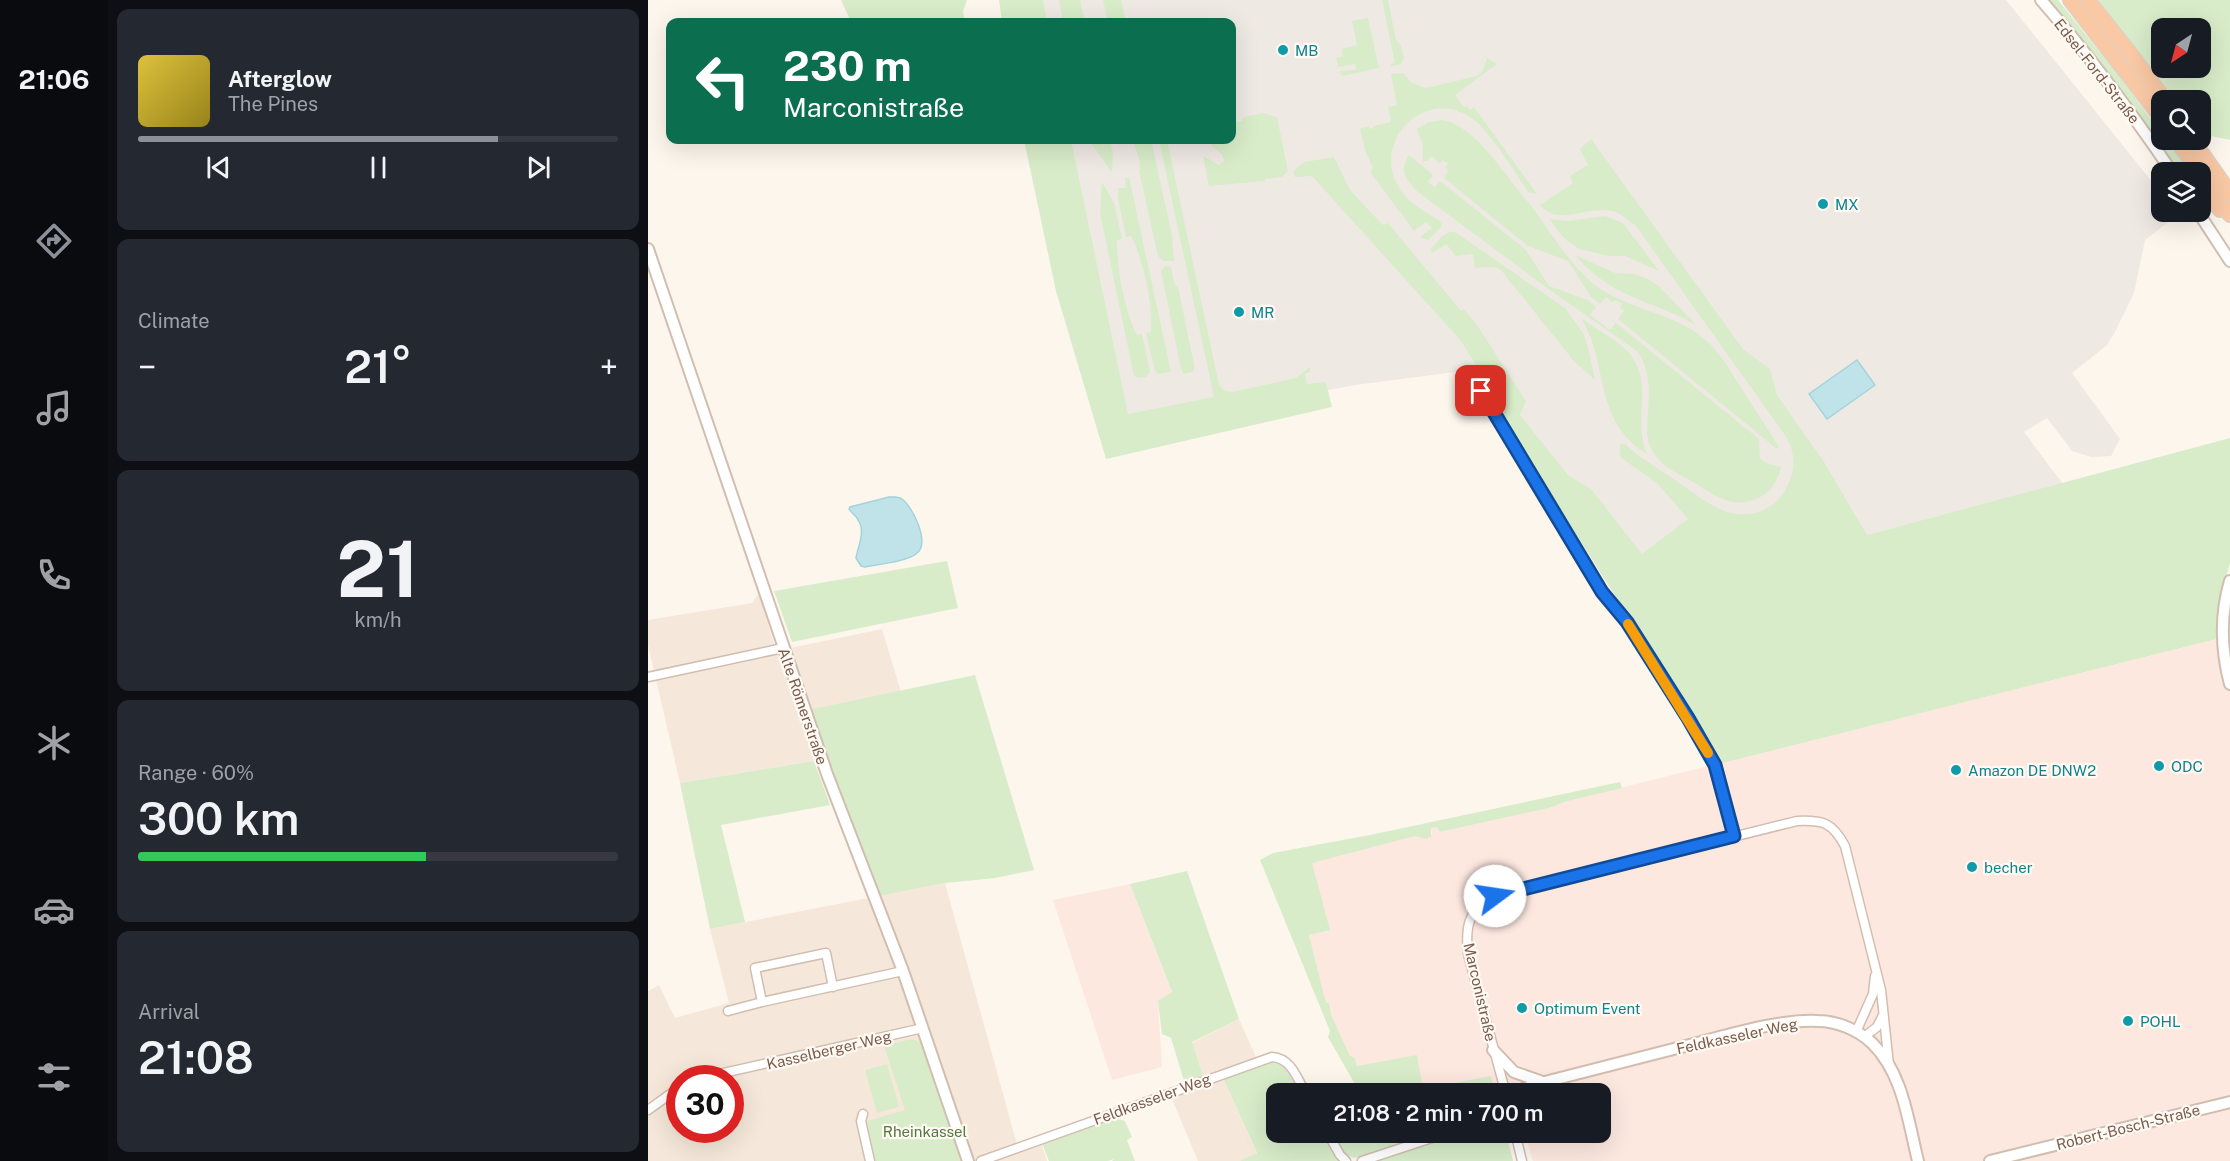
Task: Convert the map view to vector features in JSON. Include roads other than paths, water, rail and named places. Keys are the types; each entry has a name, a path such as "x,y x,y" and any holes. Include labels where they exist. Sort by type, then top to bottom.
{"highway":[{"path":"2070,0 2151,105"},
{"path":"2088,0 2158,90"},
{"path":"2182,150 2230,215"},
{"path":"2200,150 2230,193"},
{"path":"2211,201 2230,222"}],"street":[{"name":"Edsel-Ford-Straße","path":"2041,0 2108,80 2165,162"},
{"path":"2205,222 2230,261"},
{"name":"Alte Römerstraße","path":"648,249 827,774 903,971 968,1161"},
{"path":"1469,372 1602,592 1627,622 1715,765 1734,836"},
{"path":"2230,581 2225,597 2222,628 2225,665 2230,684"},
{"path":"648,676 783,648"},
{"name":"Marconistraße","path":"1503,1083 1468,954 1466,934 1471,917 1480,904 1495,896 1734,836 1797,821 1811,820 1821,822 1837,832 1845,846 1876,967 1889,1066"},
{"path":"762,1002 755,968 826,953 833,987"},
{"name":"Marconistraße","path":"1860,1035 1873,994 1876,967"},
{"path":"728,1011 903,971"},
{"path":"1860,1035 1878,1027 1883,1013"},
{"name":"Feldkasseler Weg","path":"1544,1082 1781,1024 1817,1020 1830,1022 1860,1035 1872,1044 1889,1066 1901,1094 1918,1161"},
{"name":"Kasselberger Weg","path":"744,1068 923,1028"},
{"path":"1493,1050 1514,1072 1544,1082"},
{"name":"Feldkasseler Weg","path":"981,1161 1272,1056 1281,1057 1287,1062 1299,1083"},
{"path":"648,1110 666,1097"},
{"name":"Robert-Bosch-Straße","path":"1990,1161 2230,1102"},
{"path":"863,1114 861,1121 870,1161"},
{"path":"1333,1143 1346,1161"},
{"path":"1362,1161 1417,1143"},
{"path":"1518,1143 1522,1161"}],"water":[{"path":"1857,360 1875,385 1827,419 1809,394"},
{"path":"889,497 900,498 911,510 921,534 920,549 916,554 905,559 861,566 856,558 861,539 860,524 849,509"}],"place":[{"name":"MB","path":"1283,50"},
{"name":"MX","path":"1823,204"},
{"name":"MR","path":"1239,312"},
{"name":"ODC","path":"2159,766"},
{"name":"Amazon DE DNW2","path":"1956,770"},
{"name":"becher","path":"1972,867"},
{"name":"Optimum Event","path":"1522,1008"},
{"name":"POHL","path":"2128,1021"}],"park label":[{"name":"Rheinkassel","path":"925,1131"}]}
